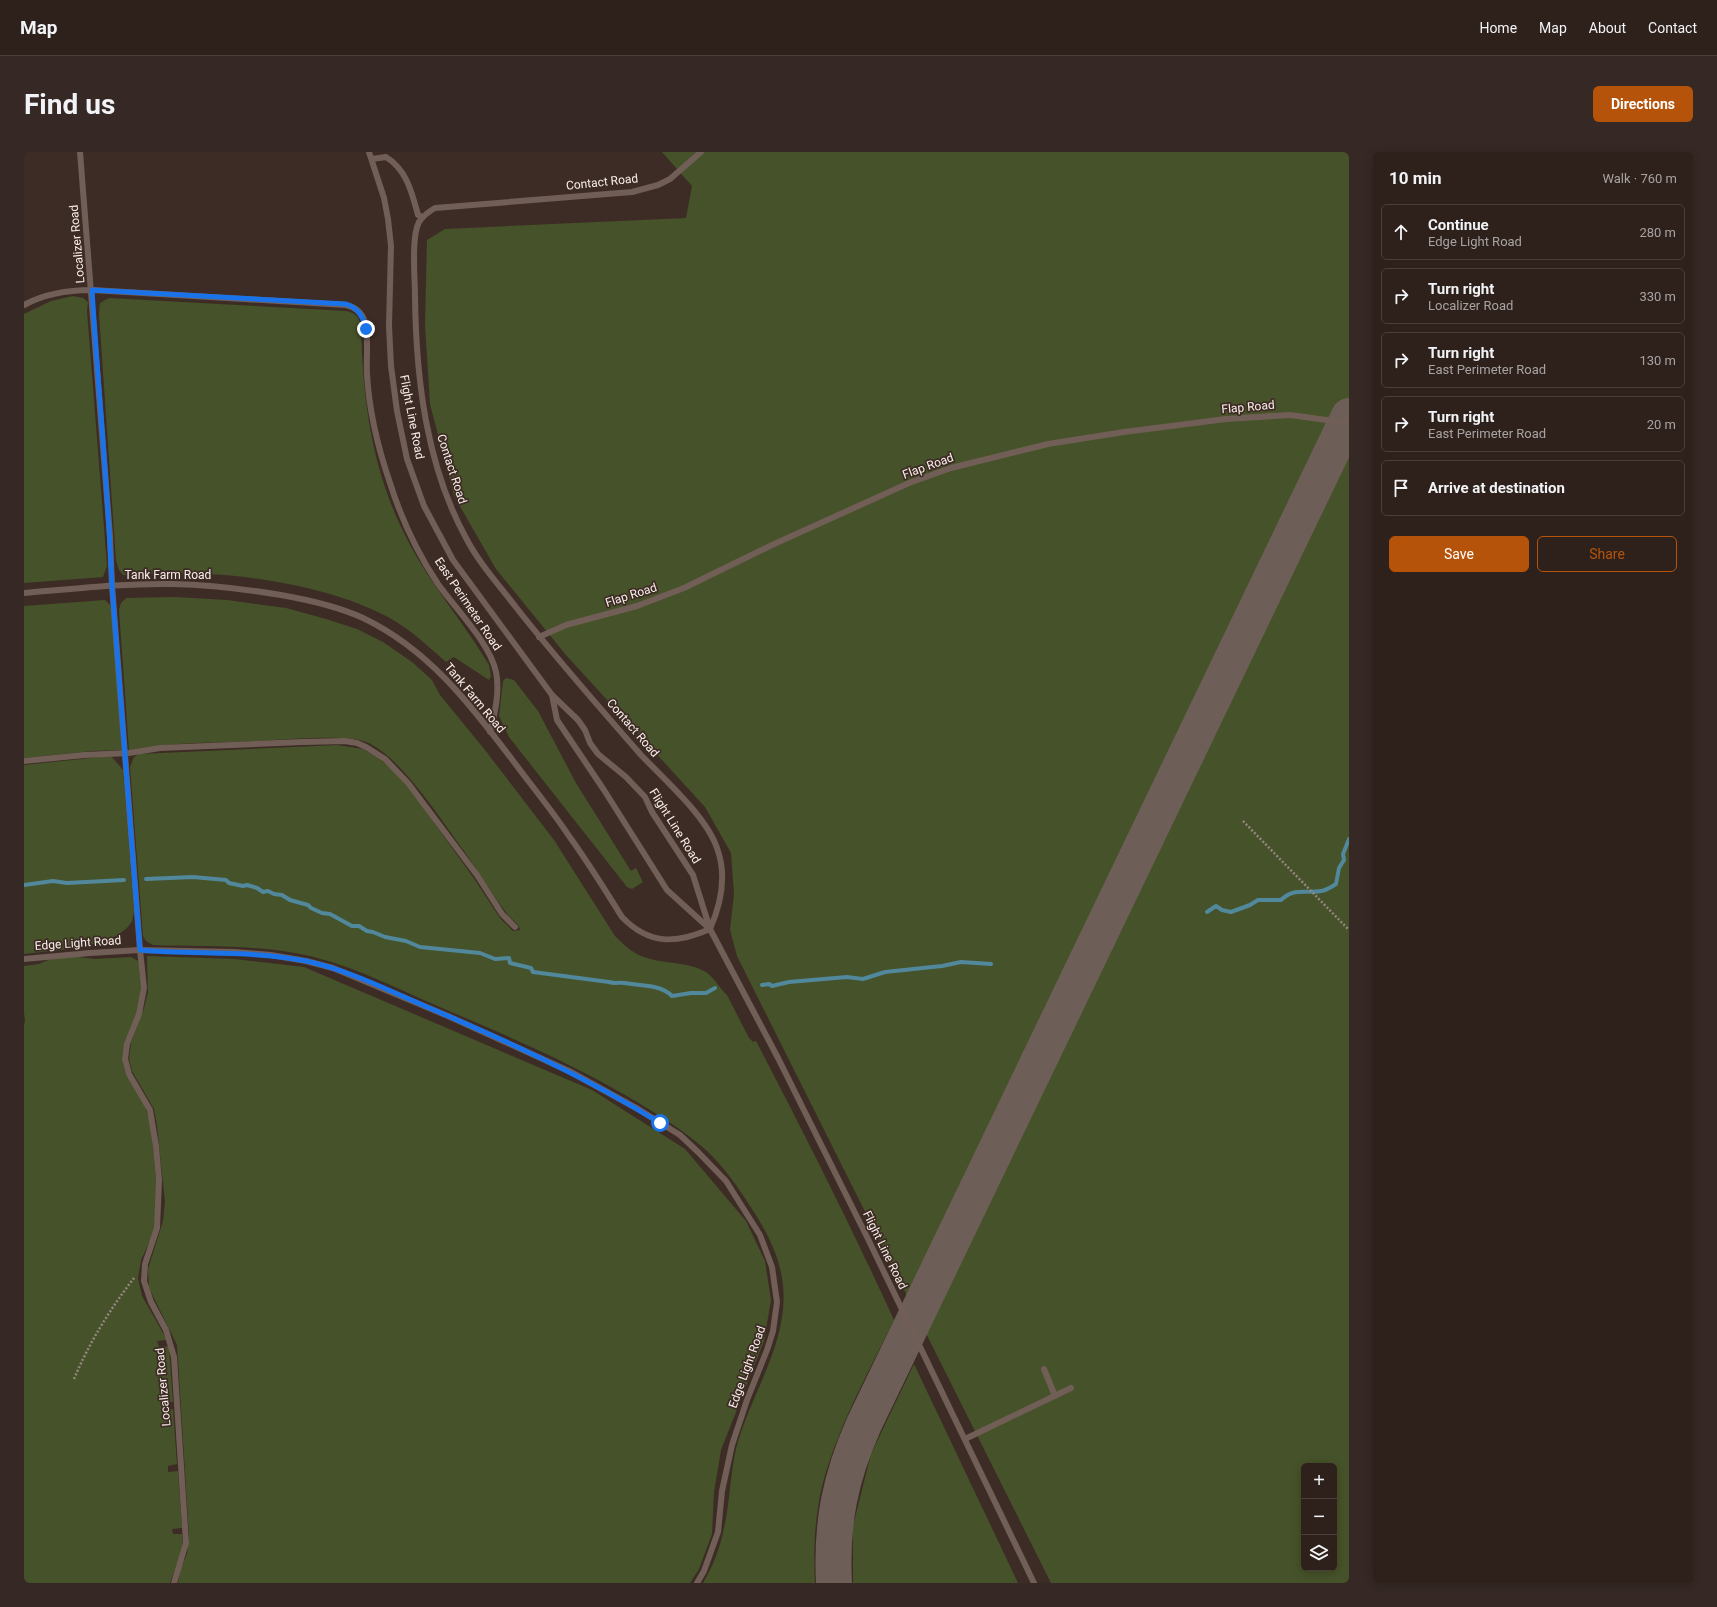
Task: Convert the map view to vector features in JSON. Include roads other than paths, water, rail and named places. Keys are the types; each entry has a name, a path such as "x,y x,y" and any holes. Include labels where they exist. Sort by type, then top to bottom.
{"lane":[{"name":"Localizer Road","path":"80,152 92,290 97,383 110,536 112,586 144,988 139,1014 127,1044 125,1059 130,1074 150,1110 156,1146 159,1180 159,1212 157,1228 145,1264 144,1281 151,1302 166,1330 174,1357 186,1543 174,1583"},
{"name":"Flight Line Road","path":"369,152 388,219 390,246 389,326 391,366 397,411 407,459 424,506 452,560 552,695 578,720 585,730 590,743 598,754 626,777 645,797 652,812 693,874 710,929 778,1058 866,1234 1034,1583"},
{"name":"Contact Road","path":"701,152 670,179 645,189 632,192 452,206 435,208 426,213 418,226 415,237 416,334 420,388 432,449 448,498 467,540 482,564 540,637 640,753 681,797 711,836 717,847 722,875 718,909 710,929"},
{"path":"372,159 386,157 399,169 412,191 418,215 423,217"},
{"name":"East Perimeter Road","path":"24,305 46,296 68,291 92,290 346,304 355,308 360,314 366,329 367,373 372,413 382,458 398,508 417,547 438,583 489,654 497,673 496,709 490,732"},
{"name":"Flap Road","path":"540,637 566,625 636,606 672,593 772,545 909,483 958,466 1055,443 1124,432 1226,419 1290,415 1349,423"},
{"name":"Tank Farm Road","path":"24,593 112,586 172,584 231,588 308,600 344,610 380,626 413,648 430,662 462,695 570,837 622,918 630,926 646,936 664,940 687,938 710,929"},
{"name":"Flight Line Road","path":"552,695 557,720 604,790 667,890 710,929"},
{"path":"24,761 84,755 125,753 160,748 303,742 345,741 366,747 385,759 417,794 477,875 502,914 515,927"},
{"name":"Edge Light Road","path":"24,959 140,950 235,952 271,955 334,968 448,1016 576,1074 680,1135 713,1166 738,1199 760,1235 772,1267 777,1302 773,1331 732,1445 722,1491 718,1532 704,1571 697,1583"},
{"path":"1044,1369 1054,1396"},
{"path":"964,1440 1071,1388"}],"waterway":[{"path":"1207,912 1216,906 1222,910 1231,912 1250,905 1258,900 1281,900 1296,892 1315,892 1323,891 1329,888 1336,884 1339,868 1344,860 1343,854 1349,839"},
{"path":"146,879 193,877 226,880 229,883 243,886 247,885 257,888 263,892 268,891 274,894 282,895 290,900 308,905 322,913 330,914 352,926 359,926 367,931 385,937 406,941 420,947 480,953 495,959 509,958 510,963 531,968 533,972 613,983 656,987 672,996 691,993 706,993 715,988"},
{"path":"24,885 53,881 67,883 124,880"},
{"path":"762,985 769,984 772,986 789,982 847,977 863,979 885,972 942,966 961,962 991,964"}]}
